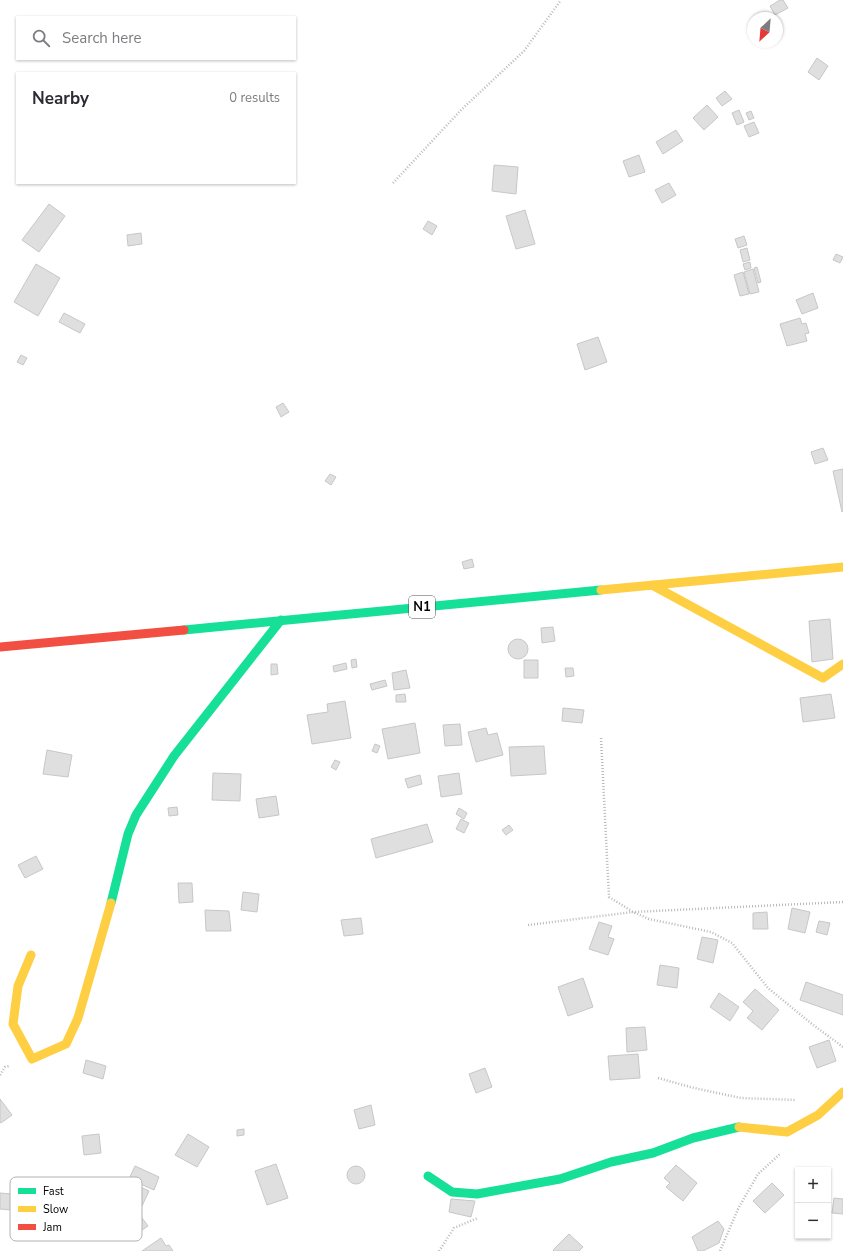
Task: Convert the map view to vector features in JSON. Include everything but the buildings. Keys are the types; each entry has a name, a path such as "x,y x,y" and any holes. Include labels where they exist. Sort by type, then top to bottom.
{"main road":[{"name":"N1","path":"0,647 843,567"},
{"path":"652,585 823,678 843,664"},
{"path":"31,955 18,986 13,1024 32,1058 66,1044 78,1018 108,914 128,834 136,815 174,756 281,620"},
{"path":"428,1176 452,1192 477,1194 560,1179 611,1162 653,1153 693,1138 740,1127 787,1132 818,1115 843,1092"}],"path":[{"path":"393,183 461,110 524,50 561,0"},
{"path":"601,738 609,897 633,912 649,919 711,932 732,943 768,988 843,1047"},
{"path":"528,925 633,912 843,902"},
{"path":"658,1078 694,1088 741,1098 802,1100"},
{"path":"720,1251 738,1209 758,1174 788,1147 787,1132"},
{"path":"439,1251 454,1228 482,1216 477,1194"}],"traffic: fast":[{"path":"184,630 601,590"},
{"path":"111,903 128,834 136,815 174,756 281,620"},
{"path":"428,1176 452,1192 477,1194 560,1179 611,1162 653,1153 693,1138 739,1127"}],"traffic: slow":[{"path":"601,590 843,567"},
{"path":"652,585 823,678 843,664"},
{"path":"31,955 18,986 13,1024 32,1059 66,1044 78,1018 111,903"},
{"path":"739,1127 787,1132 818,1115 843,1092"}],"traffic: jam":[{"path":"0,647 184,630"}]}
